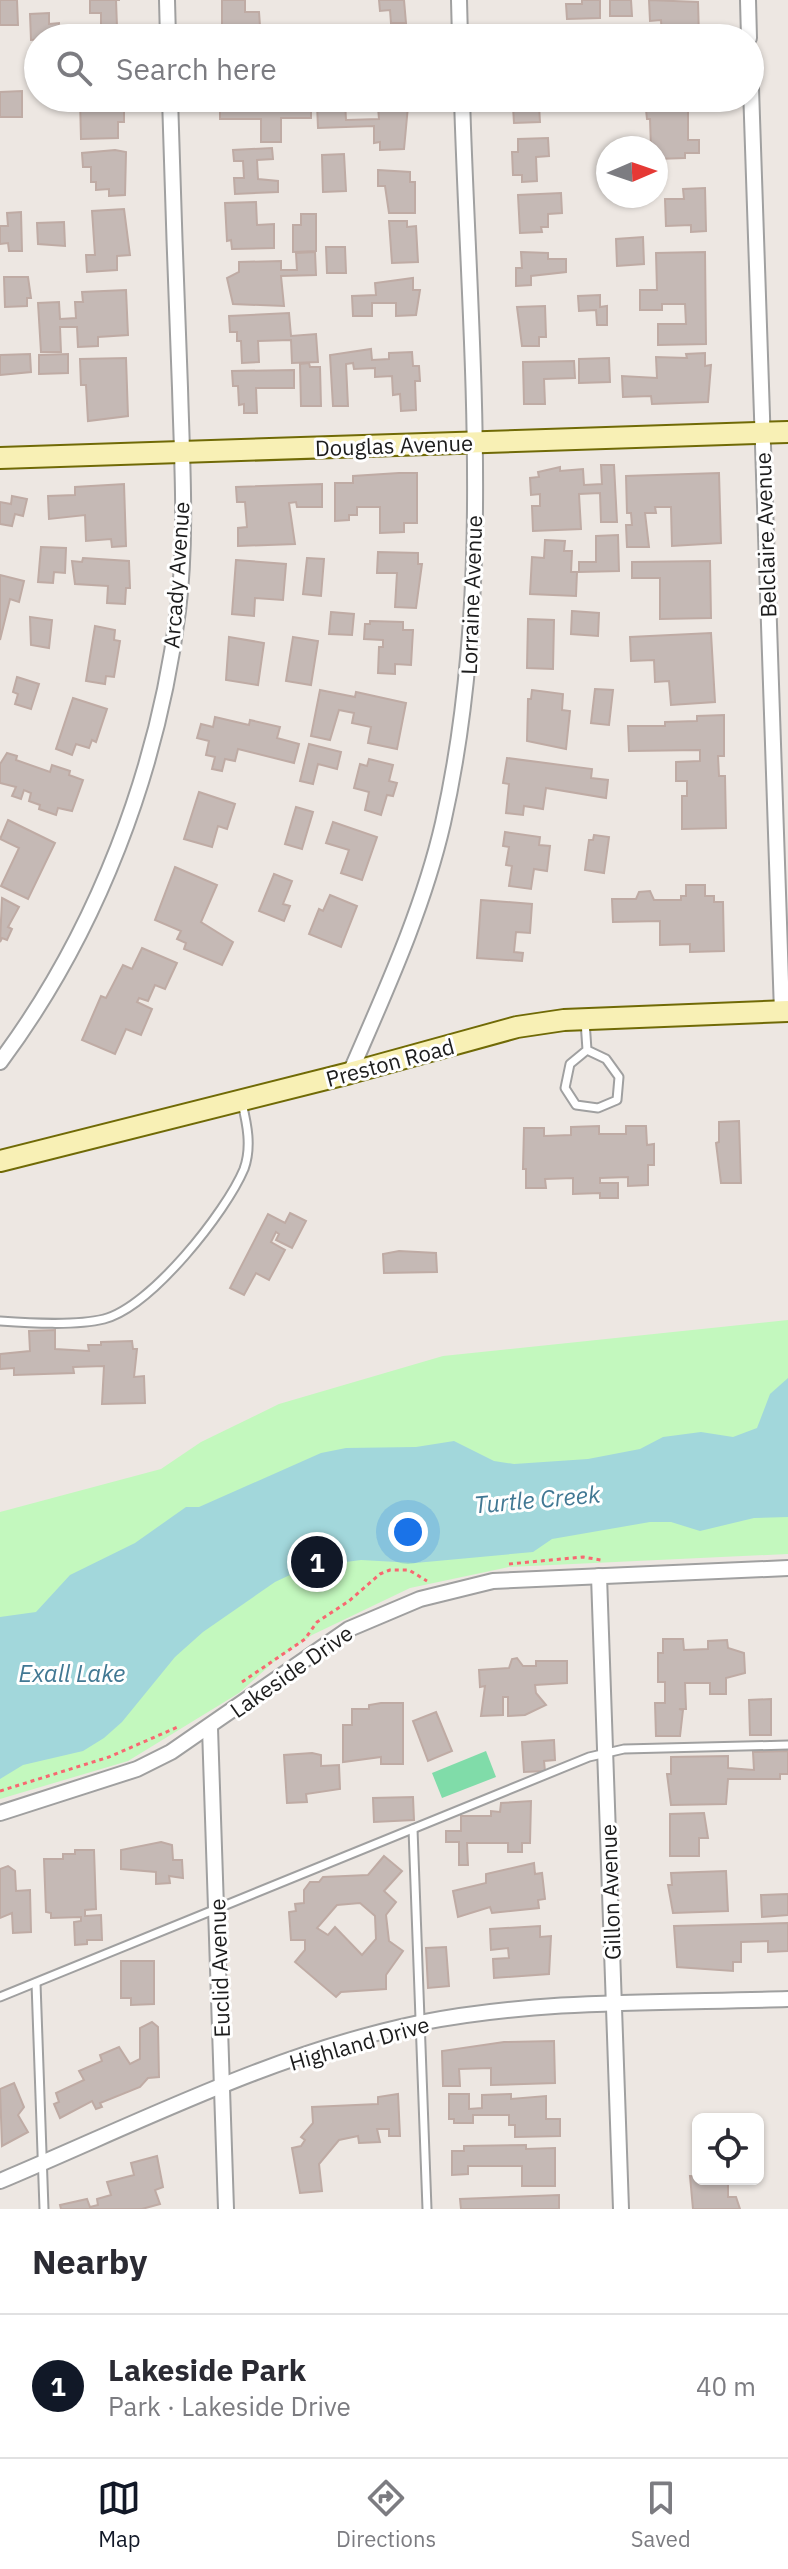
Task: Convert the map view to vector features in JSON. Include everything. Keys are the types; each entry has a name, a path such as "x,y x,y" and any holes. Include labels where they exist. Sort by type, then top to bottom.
{"main road":[{"name":"Douglas Avenue","path":"0,458 788,432"},
{"name":"Preston Road","path":"0,1161 350,1073 517,1027 584,1019 785,1012"}],"street":[{"path":"167,0 168,24"},
{"path":"459,0 460,24"},
{"path":"748,0 749,24"},
{"name":"Arcady Avenue","path":"0,1062 35,1008 95,899 142,783 162,702 178,610 182,452 170,112"},
{"name":"Lorraine Avenue","path":"350,1073 422,893 442,826 455,763 473,622 473,442 462,112"},
{"name":"Belclaire Avenue","path":"752,112 785,1012"},
{"name":"Lakeside Drive","path":"0,1813 137,1769 210,1728 309,1654 387,1611 456,1588 493,1581 788,1568"},
{"name":"Gillon Avenue","path":"599,1576 621,2209"},
{"name":"Euclid Avenue","path":"210,1728 226,2209"},
{"name":"Highland Drive","path":"0,2181 223,2087 362,2037 420,2023 511,2010 788,1999"}],"lane":[{"path":"584,1019 587,1050"},
{"path":"587,1050 606,1059 619,1077 617,1100 598,1108 576,1105 565,1088 570,1064 587,1050"},
{"path":"0,1321 105,1319 155,1286 224,1206 245,1166 249,1132 241,1100"},
{"path":"0,1997 217,1906 605,1752 788,1745"},
{"path":"413,1829 427,2209"},
{"path":"36,1983 44,2209"}],"path":[{"path":"583,1557 583,1563"},
{"path":"503,1565 583,1557 614,1560"},
{"path":"240,1684 305,1639 317,1622 349,1601 380,1574 390,1570 409,1570 427,1581"},
{"path":"0,1791 109,1757 180,1726"}],"green space":[{"path":"788,1320 788,1554 509,1567 410,1588 312,1635 276,1660 239,1693 128,1761 0,1799 0,1512 161,1469 201,1442 279,1404 443,1356"},
{"path":"486,1751 496,1777 442,1798 432,1773"}],"water":[{"name":"Exall Lake","path":"788,1378 788,1517 754,1518 700,1531 671,1522 650,1522 552,1539 533,1552 415,1563 361,1560 307,1567 275,1582 203,1632 175,1657 122,1722 104,1738 83,1751 23,1765 0,1779 0,1617 36,1612 70,1575 135,1543 186,1507 199,1507 321,1453 346,1448 416,1447 454,1441 494,1461 514,1464 588,1459 640,1449 663,1437 701,1432 733,1437 757,1428 770,1394"}],"building":[{"path":"0,0 17,0 18,25 0,25"},
{"path":"90,0 116,0 117,24 101,24 101,13 90,13"},
{"path":"222,0 245,0 245,12 259,12 260,24 222,24"},
{"path":"379,0 404,0 406,23 391,23 390,10 380,11"},
{"path":"582,0 600,0 600,18 567,19 566,4 582,4"},
{"path":"610,0 631,0 632,16 610,16"},
{"path":"649,0 698,2 699,24 650,21"},
{"path":"49,13 49,24 30,24 30,14"},
{"path":"22,91 22,117 0,117 0,92"},
{"path":"80,112 124,112 124,122 118,122 118,138 81,139"},
{"path":"220,112 311,112 311,118 281,118 281,142 261,142 261,119 220,119"},
{"path":"317,112 346,112 346,120 379,119 378,112 407,112 404,149 380,150 380,142 374,143 374,126 318,128"},
{"path":"513,112 539,112 540,122 514,123"},
{"path":"646,112 688,112 688,140 699,140 699,153 685,153 685,158 668,159 668,136 651,136 650,119 647,119"},
{"path":"548,138 549,156 536,157 537,181 522,182 522,175 513,175 512,152 518,152 518,139"},
{"path":"272,148 273,159 257,160 258,179 278,181 278,192 235,194 234,178 244,178 243,161 234,161 233,150"},
{"path":"126,152 125,195 109,196 109,189 96,190 96,182 91,182 91,167 83,167 82,153"},
{"path":"344,154 346,191 323,192 322,155"},
{"path":"378,170 410,172 410,182 415,182 415,213 389,213 385,186 378,186"},
{"path":"705,188 706,231 691,232 691,225 666,226 668,199 684,199 683,189"},
{"path":"561,193 562,213 548,214 548,227 541,227 542,232 520,233 518,195"},
{"path":"256,202 257,225 274,224 274,248 232,249 231,240 227,241 225,203"},
{"path":"124,209 130,255 117,256 117,270 87,272 86,255 95,255 92,211"},
{"path":"21,212 22,251 9,251 8,243 0,244 0,226 8,226 7,213"},
{"path":"301,214 316,214 316,251 293,252 293,225 301,225"},
{"path":"389,221 407,221 407,227 416,226 418,262 392,263"},
{"path":"64,222 65,246 38,244 37,223"},
{"path":"643,237 644,264 617,266 616,239"},
{"path":"326,247 345,247 346,273 327,273"},
{"path":"315,252 316,275 281,276 284,306 233,304 227,278 239,272 239,262 281,261 281,270 297,270 296,253"},
{"path":"521,252 548,253 548,259 566,259 566,272 531,276 531,285 516,286 516,268 522,268"},
{"path":"705,252 706,344 658,345 658,324 686,324 685,304 662,304 662,310 640,310 640,290 657,290 656,253"},
{"path":"4,277 28,277 31,298 27,298 27,306 5,307"},
{"path":"413,278 413,290 420,290 416,315 396,316 396,303 372,303 372,316 353,316 352,296 376,295 375,283"},
{"path":"126,290 128,335 98,337 98,346 78,347 77,327 60,327 61,352 41,352 38,303 59,302 60,319 76,318 75,302 83,302 82,292"},
{"path":"600,295 600,307 607,306 607,325 597,325 596,310 579,311 578,296"},
{"path":"545,306 546,337 539,337 539,346 522,346 517,307"},
{"path":"289,313 291,336 316,334 318,362 292,363 291,340 258,341 259,362 242,363 241,341 237,341 237,332 230,332 229,316"},
{"path":"371,349 372,360 389,359 389,353 412,352 413,366 419,366 420,381 415,381 416,410 401,411 400,394 393,395 392,376 375,377 375,368 354,369 353,363 346,364 348,406 333,406 330,355"},
{"path":"705,353 705,366 711,365 708,402 652,404 651,396 623,397 622,376 657,378 656,357 687,358 686,354"},
{"path":"30,354 31,372 0,375 0,355"},
{"path":"68,354 68,373 39,374 39,355"},
{"path":"126,358 128,416 88,421 86,385 81,385 80,359"},
{"path":"609,358 610,382 579,383 579,359"},
{"path":"574,361 575,378 544,379 545,404 524,404 523,362"},
{"path":"309,363 310,367 320,367 321,406 301,406 300,364"},
{"path":"294,370 294,388 256,388 257,413 244,413 244,404 239,405 238,386 233,386 232,371"},
{"path":"601,465 614,465 617,522 601,522 600,493 579,494 581,529 533,531 532,506 540,506 540,494 531,495 530,478 539,477 538,472 560,467 560,471 583,469 584,485 602,484"},
{"path":"417,473 417,523 404,523 404,532 380,533 380,507 357,507 357,515 349,515 349,520 335,521 335,483 353,483 353,476"},
{"path":"719,473 721,543 672,546 671,507 655,507 656,513 645,513 649,547 627,547 626,525 632,525 631,513 627,513 626,476"},
{"path":"124,484 126,546 112,547 111,539 86,541 85,515 49,519 48,496 75,495 75,487"},
{"path":"322,484 322,507 297,507 296,502 289,503 295,544 238,546 238,528 247,527 245,502 237,502 236,487"},
{"path":"12,496 27,499 23,516 15,514 12,526 0,524 0,502 11,504"},
{"path":"618,535 619,571 579,572 579,562 596,562 596,536"},
{"path":"545,540 565,541 564,551 572,551 571,572 577,572 576,596 530,594 532,557 544,558"},
{"path":"41,547 66,548 65,573 54,572 53,583 38,582"},
{"path":"378,552 418,553 418,564 422,564 416,608 395,607 397,573 377,573"},
{"path":"83,558 129,561 130,588 126,588 125,604 107,603 108,586 75,584 72,561 82,562"},
{"path":"307,558 324,559 321,596 303,594"},
{"path":"236,560 286,564 283,600 255,598 254,616 232,614"},
{"path":"710,561 711,618 660,619 660,578 632,578 632,562"},
{"path":"0,575 24,581 19,602 10,599 0,640"},
{"path":"572,611 599,613 598,636 571,634"},
{"path":"331,612 354,614 352,635 329,634"},
{"path":"30,617 52,620 49,648 31,645"},
{"path":"528,619 554,620 553,669 527,668"},
{"path":"370,621 403,622 403,630 413,630 411,665 395,664 395,674 378,673 379,647 383,647 383,640 364,639 365,624 370,624"},
{"path":"95,626 115,630 114,640 120,641 114,677 106,676 105,684 86,681"},
{"path":"711,633 715,702 671,705 669,681 655,682 654,660 631,661 630,637"},
{"path":"229,637 264,643 258,685 226,680"},
{"path":"293,637 318,641 311,685 286,681"},
{"path":"17,677 39,684 31,709 15,704 18,694 13,692"},
{"path":"595,689 613,690 609,725 591,723"},
{"path":"320,690 355,697 356,692 406,703 397,749 368,743 371,727 352,723 354,713 339,710 330,740 311,736"},
{"path":"532,690 563,694 562,710 570,711 566,749 527,741 528,699 531,699"},
{"path":"73,698 107,709 96,742 92,740 89,748 76,744 72,755 56,749"},
{"path":"724,715 724,756 718,756 719,776 725,776 726,828 682,829 682,796 687,796 687,781 676,781 676,762 700,761 700,750 629,751 628,726 665,726 665,722 697,721 697,716"},
{"path":"215,717 249,725 250,720 280,727 277,738 299,744 294,763 238,749 235,761 225,759 222,771 212,769 215,757 206,755 209,741 197,738 201,724 213,727"},
{"path":"309,744 341,752 337,769 318,764 313,784 300,781"},
{"path":"7,753 17,756 16,760 50,772 52,765 70,771 69,775 83,780 72,811 58,808 56,815 39,809 40,805 29,801 31,793 24,790 21,799 12,796 16,787 0,783 0,764"},
{"path":"507,758 592,769 591,778 608,780 606,798 546,788 543,809 524,806 523,815 506,813 509,784 503,783"},
{"path":"369,759 393,765 389,781 397,783 393,796 387,795 381,815 365,810 369,792 354,788 360,764 367,766"},
{"path":"199,792 235,804 227,829 218,826 212,847 184,839"},
{"path":"296,807 313,812 302,849 285,844"},
{"path":"8,820 55,843 28,899 1,886 19,848 0,839"},
{"path":"333,822 377,837 362,880 341,873 349,850 326,843"},
{"path":"505,832 540,837 539,845 550,846 547,871 534,869 531,889 509,886 512,866 506,865 509,847 503,846"},
{"path":"594,835 609,837 604,873 585,870 589,840 593,840"},
{"path":"175,867 217,885 201,922 233,942 222,965 184,949 186,943 177,939 181,931 155,920"},
{"path":"274,874 292,881 283,904 290,906 284,921 259,911"},
{"path":"686,885 705,885 705,896 714,896 714,902 723,902 724,951 690,952 690,944 660,945 660,921 613,922 612,899 636,899 639,892 650,891 654,900 681,900 681,896 686,896"},
{"path":"330,895 357,906 341,947 309,934 319,909 323,911"},
{"path":"2,898 19,907 8,927 12,929 7,940 2,938 0,942"},
{"path":"481,900 532,904 530,933 516,932 514,952 523,953 522,961 477,958"},
{"path":"142,948 177,963 165,989 155,985 148,1001 139,998 137,1002 152,1009 141,1035 126,1029 115,1054 82,1040 101,996 106,998 123,965 132,969"},
{"path":"739,1121 741,1183 721,1183 716,1143 719,1142 719,1122"},
{"path":"599,1126 599,1134 626,1134 626,1126 646,1126 647,1145 654,1144 654,1165 648,1165 648,1185 628,1186 628,1177 600,1178 600,1183 618,1183 618,1198 600,1198 600,1193 573,1194 573,1178 545,1179 546,1188 526,1188 524,1128 544,1128 544,1136 571,1135 571,1127"},
{"path":"290,1213 306,1221 292,1248 276,1240 279,1234 276,1232 271,1242 285,1250 269,1280 256,1273 244,1295 230,1288 268,1214 285,1223"},
{"path":"399,1251 436,1253 437,1272 384,1273 383,1254"},
{"path":"55,1330 55,1349 89,1351 88,1345 132,1341 133,1349 137,1349 134,1377 144,1376 145,1403 102,1404 104,1366 73,1367 74,1373 14,1375 14,1368 0,1369 0,1354 30,1351 29,1331"},
{"path":"663,1639 683,1639 684,1650 708,1649 708,1641 727,1640 728,1648 744,1653 745,1673 726,1678 726,1694 710,1694 710,1683 685,1683 686,1709 679,1709 683,1710 680,1736 656,1736 655,1703 665,1703 665,1682 658,1682 658,1653 663,1653"},
{"path":"517,1658 523,1666 536,1666 536,1661 567,1661 567,1683 535,1685 536,1693 546,1705 525,1715 508,1716 508,1697 503,1697 503,1715 481,1716 485,1686 480,1687 479,1670 509,1668 512,1659"},
{"path":"771,1699 771,1735 750,1735 749,1700"},
{"path":"403,1703 403,1764 381,1764 381,1757 343,1762 343,1725 352,1725 352,1709 369,1709 369,1705"},
{"path":"436,1712 452,1751 428,1761 413,1721"},
{"path":"554,1740 555,1760 544,1761 545,1771 524,1772 522,1742"},
{"path":"788,1751 788,1774 780,1774 780,1779 728,1779 726,1804 671,1805 667,1774 671,1774 671,1757 728,1756 728,1768 754,1770 753,1752"},
{"path":"284,1755 321,1755 321,1766 339,1765 340,1789 306,1794 307,1802 287,1803"},
{"path":"413,1797 414,1820 374,1822 373,1798"},
{"path":"531,1801 530,1843 522,1843 522,1852 508,1852 508,1843 467,1843 468,1865 459,1865 459,1842 446,1842 446,1831 461,1831 461,1816 491,1816 491,1811 500,1812 501,1803"},
{"path":"704,1813 708,1838 699,1838 699,1856 670,1856 670,1814"},
{"path":"161,1842 172,1845 173,1860 182,1860 183,1878 169,1876 170,1883 156,1884 156,1872 121,1869 121,1850"},
{"path":"75,1850 94,1850 96,1909 85,1910 85,1916 101,1915 102,1940 87,1940 87,1944 75,1945 74,1922 81,1921 81,1917 51,1918 51,1913 46,1912 44,1859 63,1859 63,1854 75,1854"},
{"path":"384,1856 402,1871 384,1891 396,1902 386,1915 389,1941 403,1951 386,1975 386,1989 341,1992 336,1997 295,1962 305,1950 305,1940 291,1940 289,1912 296,1911 295,1904 304,1903 304,1890 310,1882 319,1882 323,1877 368,1875","holes":["360,1903 375,1916 376,1939 362,1955 335,1927 328,1935 317,1928 337,1905"]},
{"path":"534,1863 535,1874 542,1873 545,1899 538,1900 539,1908 492,1913 490,1907 458,1917 453,1891 486,1883 486,1874"},
{"path":"8,1866 15,1871 16,1891 30,1890 31,1932 13,1933 12,1913 0,1918 0,1869"},
{"path":"726,1871 728,1911 673,1913 668,1885 672,1885 671,1873"},
{"path":"788,1894 788,1915 762,1917 761,1895"},
{"path":"788,1923 788,1951 768,1952 768,1941 741,1942 741,1962 733,1962 733,1971 677,1967 674,1926"},
{"path":"540,1926 540,1937 551,1936 549,1974 494,1978 493,1959 509,1958 508,1948 491,1950 490,1929"},
{"path":"446,1947 449,1986 428,1988 426,1948"},
{"path":"121,1961 154,1961 154,2004 131,2005 131,1998 121,1998"},
{"path":"152,2022 158,2027 159,2077 148,2078 140,2087 100,2103 102,2107 96,2109 92,2101 60,2118 54,2104 59,2102 56,2093 84,2080 79,2071 102,2061 100,2055 119,2047 130,2064 140,2059 140,2028"},
{"path":"554,2041 555,2083 491,2085 491,2068 459,2069 460,2086 443,2086 442,2051 504,2042"},
{"path":"14,2083 24,2107 18,2115 28,2132 2,2146 0,2089"},
{"path":"398,2094 400,2136 389,2136 389,2129 377,2129 380,2142 359,2143 358,2136 339,2140 319,2164 322,2191 300,2193 292,2148 301,2146 305,2140 301,2137 313,2123 312,2107 378,2104 378,2097"},
{"path":"449,2094 469,2094 469,2109 482,2108 482,2095 511,2094 511,2099 546,2096 546,2119 560,2119 560,2136 515,2137 515,2125 509,2125 509,2115 473,2115 473,2123 454,2123 454,2119 449,2119"},
{"path":"526,2145 526,2149 555,2148 555,2186 522,2186 522,2166 468,2166 468,2174 452,2175 452,2151 464,2151 464,2146"},
{"path":"157,2156 163,2187 155,2190 160,2204 142,2209 61,2209 60,2205 87,2199 90,2207 98,2205 97,2199 111,2195 107,2182 134,2175 131,2163"},
{"path":"690,2176 692,2185 728,2185 728,2197 736,2197 740,2209 693,2209"},
{"path":"559,2195 559,2209 461,2209 460,2199"}],"place":[{"name":"Lakeside Park","path":"317,1562"}],"water label":[{"name":"Turtle Creek","path":"537,1499"}]}
